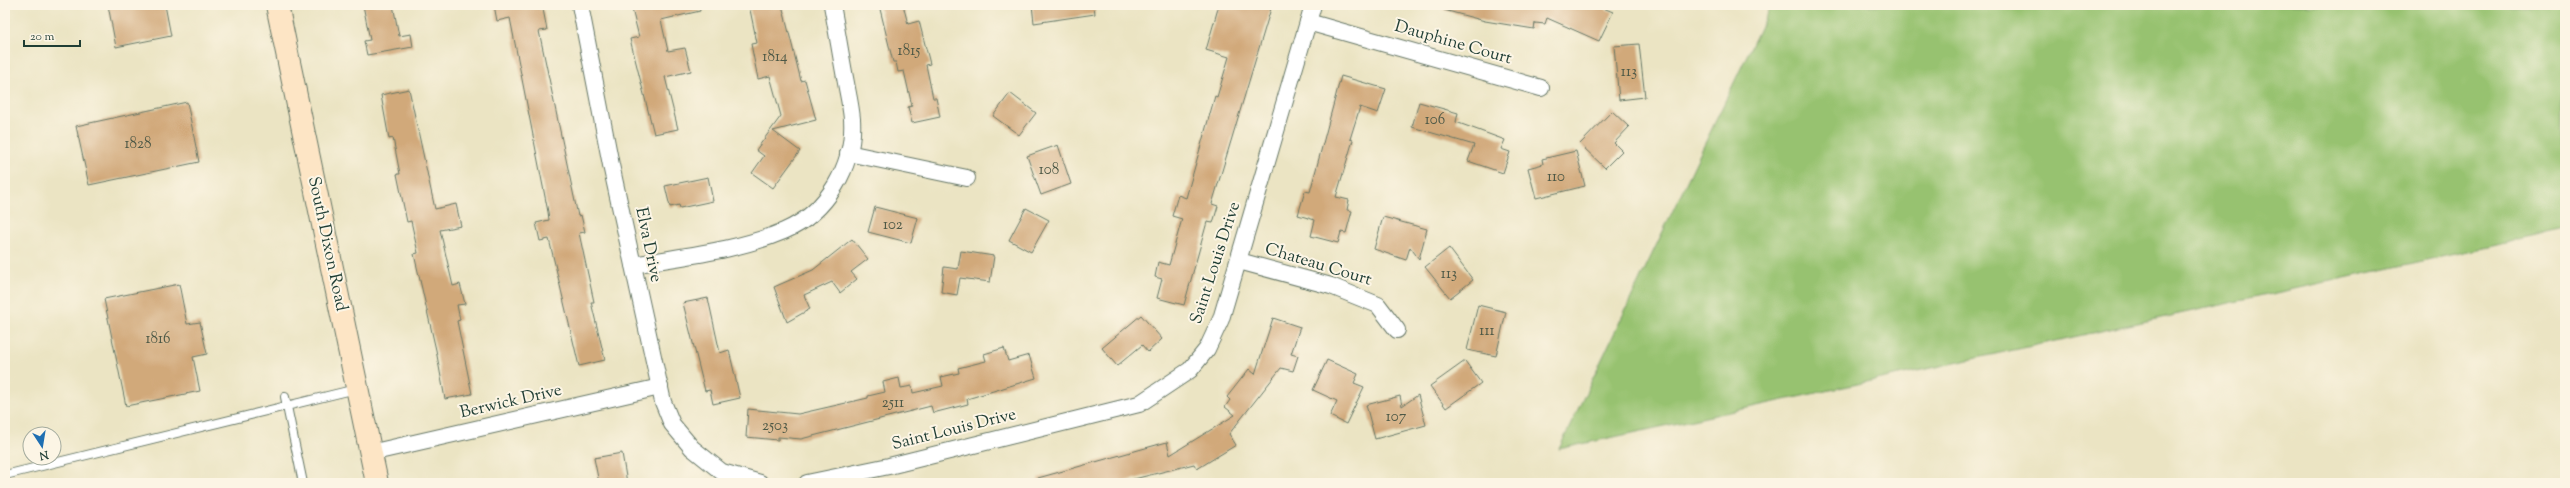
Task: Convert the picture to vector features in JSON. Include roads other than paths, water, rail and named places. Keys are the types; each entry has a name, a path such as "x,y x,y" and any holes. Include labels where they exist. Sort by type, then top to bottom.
{"main road":[{"name":"South Dixon Road","path":"277,5 377,483"}],"street":[{"name":"Elva Drive","path":"580,5 633,265 660,387 672,424 718,478"},
{"path":"633,265 736,246 784,231 806,218 828,197 843,172 848,153 852,119 832,5"},
{"name":"Saint Louis Drive","path":"807,483 889,466 1139,404 1190,370 1207,349 1221,319 1313,5"},
{"name":"Dauphine Court","path":"1308,22 1541,88"},
{"path":"848,153 967,178"},
{"name":"Chateau Court","path":"1239,261 1331,286 1378,304 1396,330"},
{"name":"Berwick Drive","path":"370,453 660,387"},
{"path":"718,478 760,483"}],"lane":[{"path":"5,474 286,401 357,388"},
{"path":"286,401 303,483"}]}
